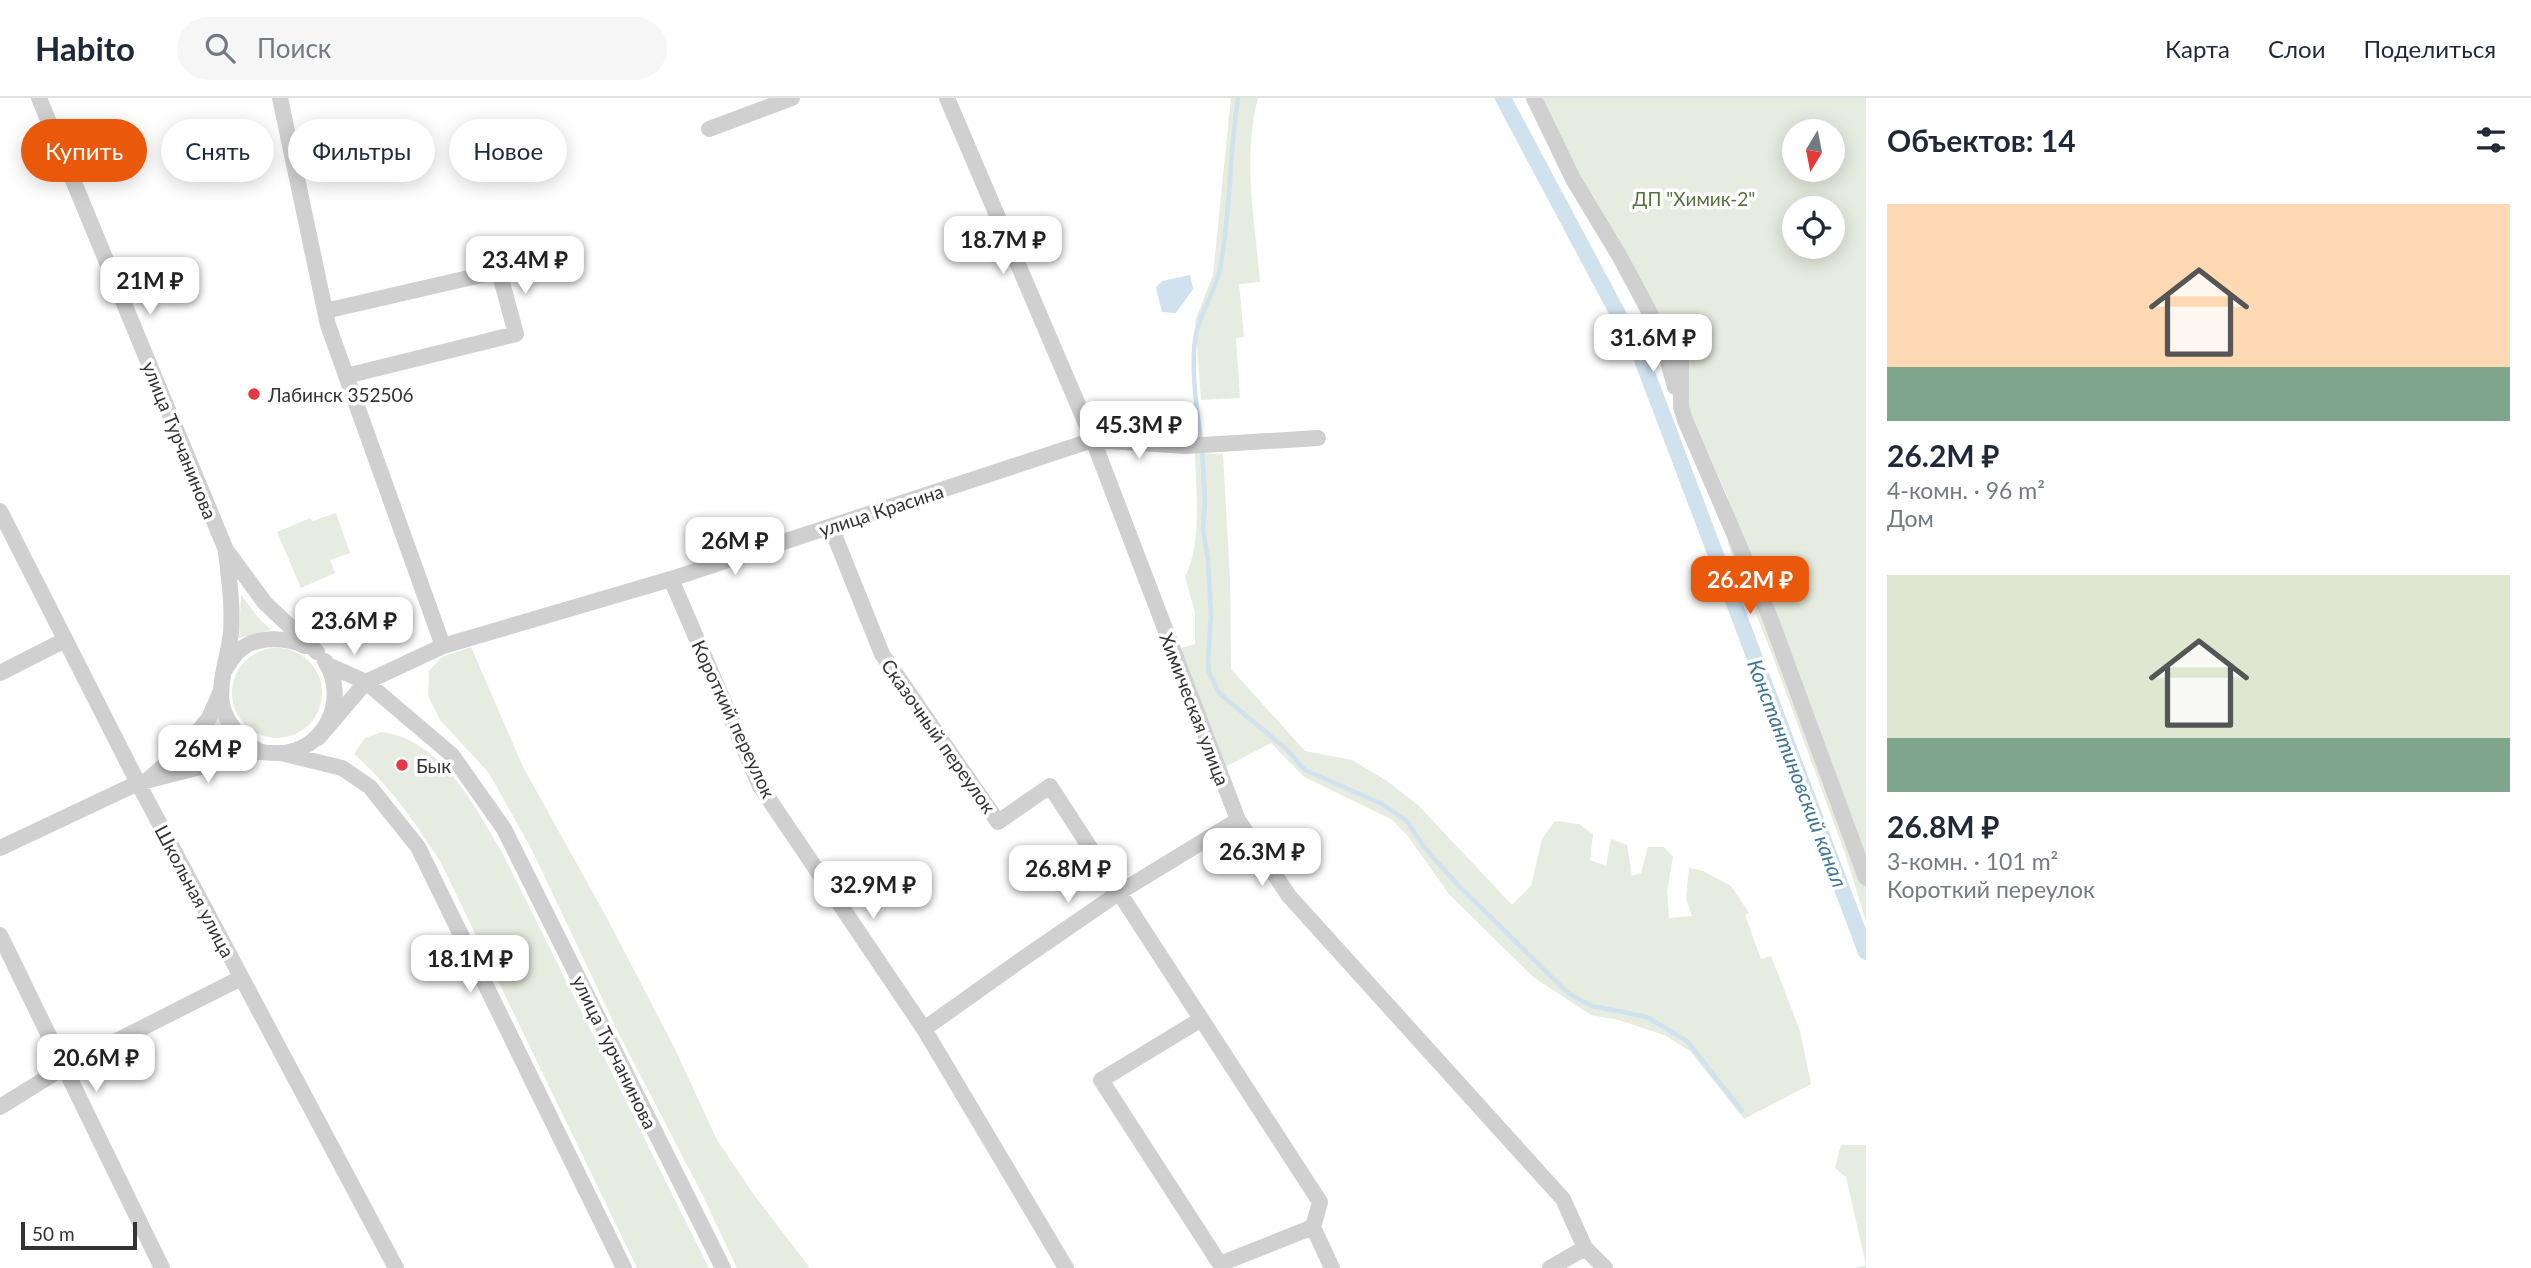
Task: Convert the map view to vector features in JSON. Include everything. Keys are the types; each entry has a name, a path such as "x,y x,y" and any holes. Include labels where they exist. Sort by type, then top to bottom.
{"street":[{"name":"улица Турчанинова","path":"39,98 226,550 265,603 317,652"},
{"path":"280,98 325,311 443,646"},
{"path":"709,129 792,98"},
{"name":"Химическая улица","path":"947,98 1093,440 1238,820 1289,896 1563,1199 1585,1248 1605,1268"},
{"path":"1534,98 1573,179 1620,257 1660,332 1681,407 1769,615 1866,878"},
{"path":"325,311 499,271 516,334 346,376"},
{"path":"1681,347 1681,407"},
{"name":"улица Красина","path":"318,737 366,682 443,646 671,579 1093,440 1186,446 1318,438"},
{"name":"Школьная улица","path":"0,511 65,640 143,781 240,978 396,1268"},
{"name":"Сказочный переулок","path":"831,527 882,654 998,822 1050,786 1320,1202 1313,1227 1332,1268"},
{"name":"улица Турчанинова","path":"224,671 228,657 232,608 226,550"},
{"name":"Короткий переулок","path":"671,579 760,786 924,1029 1066,1268"},
{"path":"143,781 186,746 209,718 220,693 224,671 241,649 259,641 281,639 298,642 317,652 328,666 335,690 334,707 318,737 300,750 281,753"},
{"path":"0,673 65,640"},
{"name":"улица Турчанинова","path":"328,666 366,682 452,755 504,829 723,1268"},
{"path":"220,693 225,717 235,731 258,752"},
{"path":"0,848 143,781 258,752 281,753 342,768 370,788 418,846 624,1268"},
{"path":"924,1029 1121,892 1238,820"},
{"path":"0,935 162,1268"},
{"path":"0,1107 63,1068 240,978"},
{"path":"1200,1020 1101,1080 1220,1264 1313,1227"},
{"path":"1550,1268 1585,1248"}],"green space":[{"path":"1231,98 1258,98 1253,120 1250,166 1260,282 1239,284 1244,337 1236,338 1240,398 1201,400 1195,321 1213,275"},
{"name":"ДП \"Химик-2\"","path":"1528,98 1866,98 1866,922 1846,856 1770,649 1728,544 1728,498 1686,404 1688,348 1662,351"},
{"path":"1195,453 1223,454 1230,579 1231,669 1305,751 1352,760 1387,781 1418,805 1512,905 1531,886 1542,839 1555,821 1579,824 1593,834 1590,860 1606,866 1611,839 1627,845 1632,876 1641,873 1648,847 1664,847 1673,857 1667,891 1669,918 1692,916 1686,898 1689,868 1703,871 1731,886 1749,913 1745,915 1761,959 1771,956 1800,1031 1811,1084 1744,1119 1690,1051 1664,1035 1619,1020 1591,1015 1533,977 1449,894 1407,835 1391,819 1304,777 1271,743 1223,768 1178,649 1195,644 1195,612 1185,577 1196,533"},
{"path":"336,513 350,553 330,560 335,573 301,588 277,532 310,518 313,521"},
{"path":"241,595 258,617 271,630 239,638"},
{"path":"471,647 523,767 608,920 674,1047 717,1140 754,1195 810,1268 737,1268 619,1034 532,850 489,773 441,721 428,696 429,671 442,657"},
{"path":"277,648 294,651 309,661 319,676 322,693 319,710 309,725 294,735 277,738 260,735 245,725 235,710 232,693 235,676 245,661 260,651"},
{"path":"220,715 243,747 189,760"},
{"path":"382,732 404,738 423,748 440,762 482,818 504,856 709,1268 637,1268 440,861 390,791 354,754 365,738"},
{"path":"1841,1145 1866,1145 1866,1265 1846,1177 1835,1168"}],"water":[{"path":"1190,275 1193,289 1176,313 1162,312 1156,287 1162,281"}],"waterway":[{"path":"1201,441 1194,347 1198,326 1220,269 1238,98"},
{"name":"Константиновский канал","path":"1503,98 1641,357 1866,952"},
{"path":"1202,450 1205,499 1203,528 1211,614 1208,661 1209,672 1219,693 1286,749 1305,770 1382,804 1407,821 1424,847 1458,885 1568,993 1592,1006 1647,1017 1687,1041 1742,1111"}],"place":[{"name":"Лабинск 352506","path":"254,394"},
{"name":"Бык","path":"402,765"}]}
